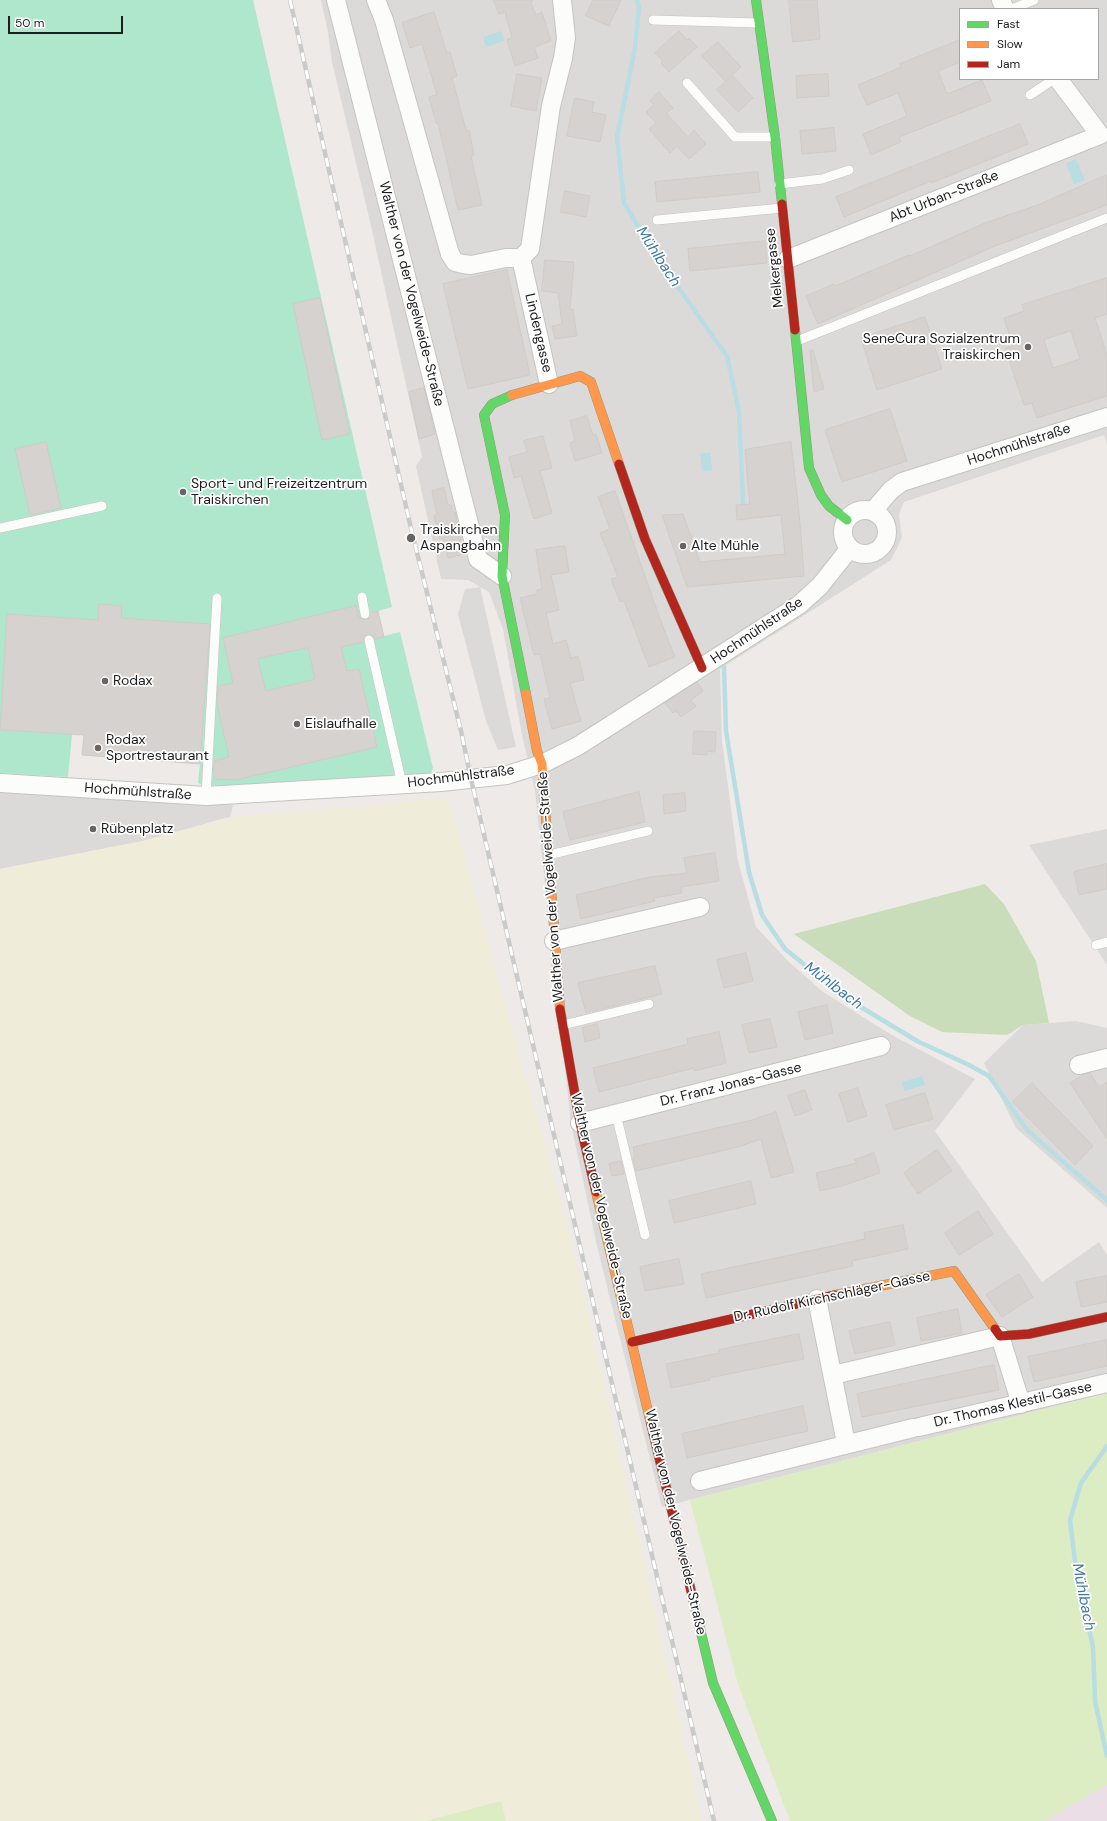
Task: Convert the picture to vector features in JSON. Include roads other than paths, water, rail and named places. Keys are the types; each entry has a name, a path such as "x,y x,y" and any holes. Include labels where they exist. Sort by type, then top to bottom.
{"street":[{"name":"Walther von der Vogelweide-Straße","path":"336,0 478,560 502,576"},
{"path":"376,0 384,20 450,254 455,262 471,265 506,258 521,258 530,248 551,106 563,58 566,38 562,0"},
{"name":"Melkergasse","path":"756,0 780,184 809,468 821,494 829,506 846,520"},
{"name":"Abt Urban-Straße","path":"788,259 1100,135 1059,80"},
{"name":"Lindengasse","path":"521,258 550,384 580,376 591,382 645,539 702,668"},
{"name":"Walther von der Vogelweide-Straße","path":"550,384 511,394 492,404 484,415 505,515 502,576 537,751 542,764 547,855 558,998 580,1123 713,1683 772,1821"},
{"name":"Hochmühlstraße","path":"873,511 891,490 902,482 1107,417"},
{"path":"858,511 873,511 883,520 886,526 885,540 882,546 870,553 856,552 850,548 844,535 846,520 858,511"},
{"name":"Hochmühlstraße","path":"0,783 206,796 402,784 507,774 542,764 578,746 702,668 798,605 820,586 850,548"},
{"path":"554,941 700,907"},
{"name":"Dr. Franz Jonas-Gasse","path":"580,1123 882,1046"},
{"path":"1079,1065 1107,1058"},
{"name":"Dr. Rudolf Kirchschläger-Gasse","path":"632,1342 817,1299 954,1271 1000,1336"},
{"path":"817,1299 846,1444"},
{"path":"833,1375 1000,1336 1029,1334 1107,1317"},
{"path":"1000,1336 1021,1404"},
{"name":"Dr. Thomas Klestil-Gasse","path":"700,1481 846,1444 1107,1383"}],"lane":[{"path":"1014,8 1034,0"},
{"path":"653,20 758,23"},
{"path":"1030,95 1052,80"},
{"path":"687,83 735,137 774,137"},
{"path":"780,184 822,179 849,170"},
{"path":"657,220 782,208"},
{"path":"797,341 1107,218"},
{"path":"0,528 102,506"},
{"path":"362,597 365,614"},
{"path":"206,796 217,598"},
{"path":"370,640 402,784"},
{"path":"547,855 648,831"},
{"path":"1096,945 1107,942"},
{"path":"563,1025 649,1004"},
{"path":"616,1114 645,1235"}],"water":[{"path":"501,31 504,41 486,47 483,37"},
{"path":"1076,159 1085,180 1074,184 1066,163"},
{"path":"710,452 712,470 702,471 700,454"},
{"path":"922,1076 925,1085 904,1091 902,1082"}],"waterway":[{"name":"Mühlbach","path":"637,0 639,8 635,48 617,137 624,203 660,262 727,356 739,412 743,503"},
{"name":"Mühlbach","path":"724,667 726,731 749,872 762,915 785,949 846,998 917,1041 989,1076 1027,1130 1107,1200"},
{"name":"Mühlbach","path":"1107,1446 1081,1483 1070,1520 1076,1569 1093,1647 1095,1701 1107,1756"}],"railway":[{"path":"290,0 410,524 461,731 714,1821"}],"place":[{"name":"SeneCura Sozialzentrum Traiskirchen","path":"1028,347"},
{"name":"Sport- und Freizeitzentrum Traiskirchen","path":"183,492"},
{"name":"Traiskirchen Aspangbahn","path":"411,538"},
{"name":"Alte Mühle","path":"683,546"},
{"name":"Rodax","path":"105,681"},
{"name":"Eislaufhalle","path":"297,724"},
{"name":"Rodax Sportrestaurant","path":"98,748"},
{"name":"Rübenplatz","path":"93,829"}]}
